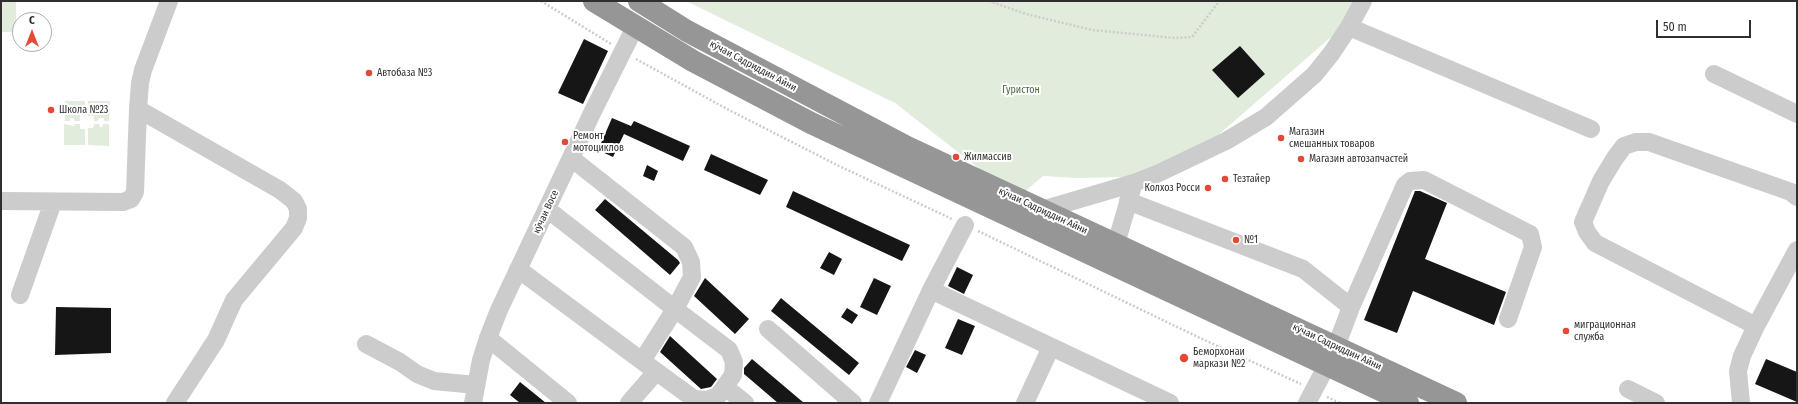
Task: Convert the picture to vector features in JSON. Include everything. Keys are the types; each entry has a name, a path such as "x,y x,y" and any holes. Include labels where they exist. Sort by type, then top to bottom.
{"highway":[{"name":"кӯчаи Садриддин Айни","path":"594,1 693,61 811,124 1331,356 1456,403"},
{"name":"кӯчаи Садриддин Айни","path":"639,1 687,31 907,147 1116,244 1331,356 1408,403"}],"street":[{"path":"1,201 123,202 131,199 134,192 140,84 143,70 169,1"},
{"path":"1042,210 1134,183 1205,152 1266,117 1314,76 1349,27 1363,1"},
{"name":"кӯчаи Восе","path":"474,403 476,385 488,338 518,269 622,51 635,27"},
{"path":"1349,27 1591,129"},
{"path":"1714,74 1797,114"},
{"path":"138,108 280,190 294,201 298,209 298,218 294,228 234,300 216,340 175,403"},
{"path":"1756,326 1595,243 1587,232 1583,222 1614,158 1624,146 1636,142 1649,142 1791,192 1797,197"},
{"path":"571,158 684,247 691,262 692,277 675,309 642,361"},
{"path":"1310,396 1331,356 1405,185 1410,181 1424,180 1530,234 1533,248 1508,319"},
{"path":"1116,244 1134,183"},
{"path":"1128,201 1303,269 1351,307"},
{"path":"20,295 53,202"},
{"path":"518,269 694,399 707,400 718,396 733,375 734,362 729,350 547,209"},
{"path":"878,403 931,290 965,225"},
{"path":"1741,403 1738,371 1742,356 1756,326 1797,250"},
{"path":"931,290 1170,403"},
{"path":"768,329 853,403"},
{"path":"488,338 568,403"},
{"path":"366,344 400,362 417,374 434,380 476,385"},
{"path":"1025,403 1051,348"},
{"path":"629,403 656,372"},
{"path":"725,387 745,403"},
{"path":"1628,389 1656,403"}],"path":[{"path":"541,1 622,51 727,109 839,166 1181,329 1310,396 1340,403"},
{"path":"989,1 1026,14 1092,30 1175,38 1192,36 1217,4 1217,1"}],"green space":[{"path":"1,1 16,1 16,12 12,12 12,32 1,32"},
{"name":"Гуристон","path":"686,1 1369,1 1368,5 1171,176 1077,178 1043,176 1017,198 895,103"},
{"path":"65,101 85,101 85,115 80,115 80,121 74,121 74,118 70,118 70,121 65,121"},
{"path":"88,101 110,101 109,121 104,121 104,118 99,118 98,121 94,121 94,116 88,116"},
{"path":"64,124 74,126 75,124 80,124 80,129 85,129 85,145 64,145"},
{"path":"94,124 99,124 100,127 103,127 103,124 109,124 109,146 88,145 88,128 93,128"}],"building":[{"path":"584,39 608,51 583,104 558,93"},
{"path":"1240,46 1265,74 1238,98 1212,70"},
{"path":"612,118 631,126 634,121 690,146 683,161 624,134 613,157 598,150"},
{"path":"711,154 768,180 760,195 704,170"},
{"path":"647,165 658,171 654,181 643,176"},
{"path":"793,191 910,245 902,261 786,207"},
{"path":"1415,191 1420,191 1447,203 1425,259 1506,292 1494,325 1413,291 1397,333 1364,320"},
{"path":"605,199 678,260 680,263 670,275 595,210"},
{"path":"829,252 842,259 834,275 820,268"},
{"path":"957,267 973,275 964,294 948,286"},
{"path":"705,278 749,319 735,334 694,296"},
{"path":"874,278 891,286 877,315 860,307"},
{"path":"781,298 859,363 849,375 771,311"},
{"path":"56,307 111,308 111,353 55,355"},
{"path":"847,308 858,315 852,324 841,317"},
{"path":"958,319 975,326 962,355 945,348"},
{"path":"670,336 717,379 711,387 701,389 660,352"},
{"path":"915,350 926,355 917,373 906,367"},
{"path":"752,359 804,403 778,403 744,374 744,368"},
{"path":"1766,359 1797,372 1797,402 1755,384"},
{"path":"520,382 546,403 520,403 510,395"}],"place":[{"name":"Автобаза №3","path":"369,73"},
{"name":"Школа №23","path":"51,110"},
{"name":"Магазин смешанных товаров","path":"1281,138"},
{"name":"Ремонт мотоциклов","path":"565,142"},
{"name":"Жилмассив","path":"956,157"},
{"name":"Магазин автозапчастей","path":"1301,159"},
{"name":"Тезтайер","path":"1225,179"},
{"name":"Колхоз Росси","path":"1208,188"},
{"name":"№1","path":"1236,240"},
{"name":"миграционная служба","path":"1566,331"},
{"name":"Беморхонаи маркази №2","path":"1184,358"}]}
